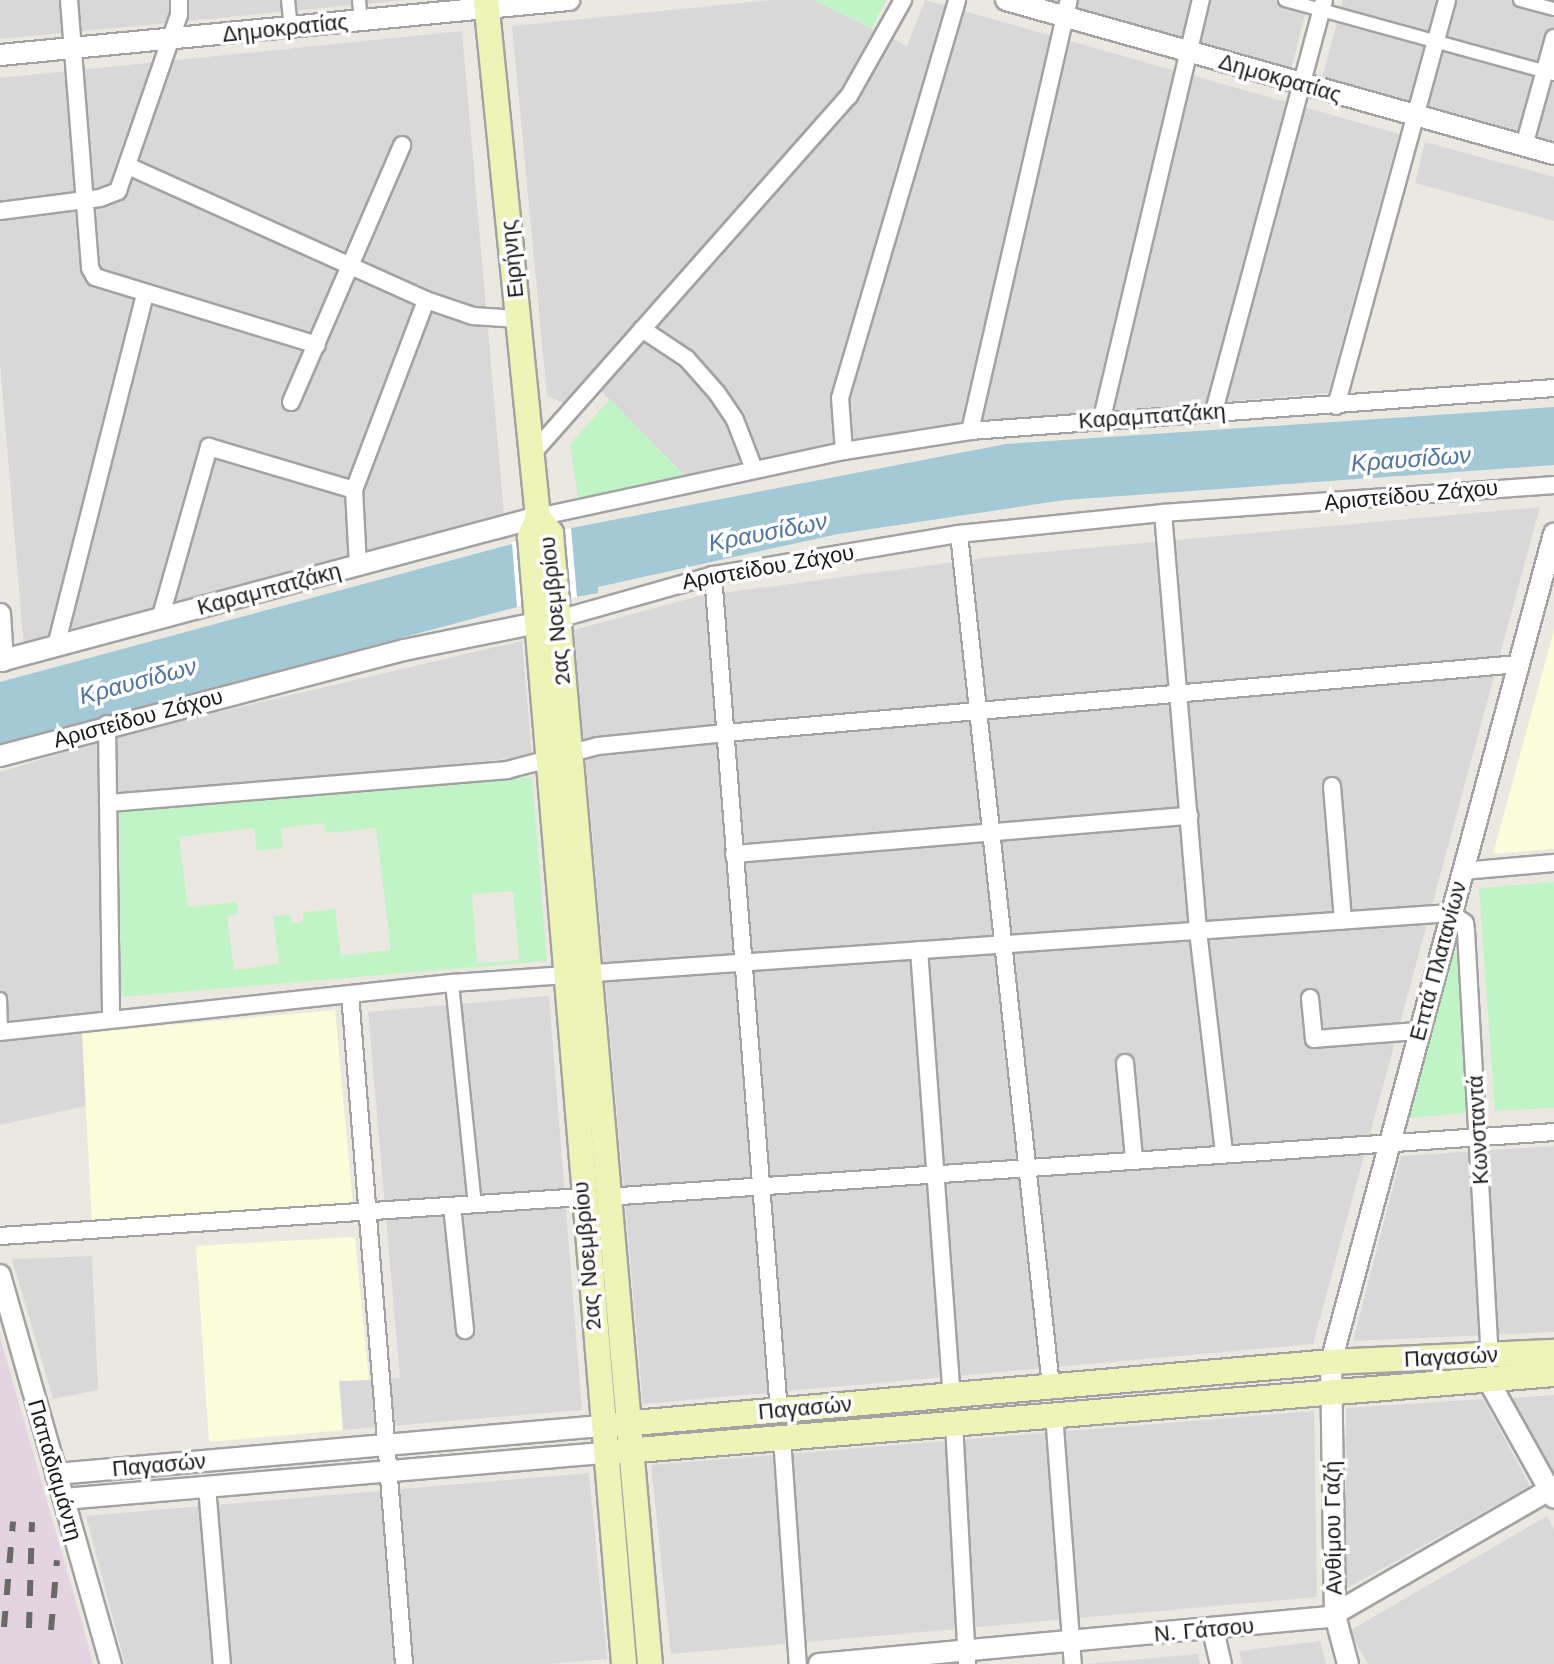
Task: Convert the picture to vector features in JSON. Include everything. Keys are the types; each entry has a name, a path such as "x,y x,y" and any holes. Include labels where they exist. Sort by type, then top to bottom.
{"main road":[{"name":"Ειρήνης","path":"486,4 540,529"},
{"name":"2ας Νοεμβρίου","path":"540,529 594,1197 601,1426 624,1664"},
{"name":"2ας Νοεμβρίου","path":"594,1197 627,1424 650,1664"},
{"name":"Παγασών","path":"603,1453 1330,1390 1489,1366 1554,1352"},
{"name":"Παγασών","path":"601,1426 1331,1362 1489,1366 1554,1374"}],"street":[{"path":"69,0 95,277 317,345"},
{"path":"0,211 86,200 118,191 171,39 179,0"},
{"path":"288,0 291,28"},
{"name":"Δημοκρατίας","path":"0,55 291,28 360,10 569,0"},
{"path":"532,454 849,96 903,0"},
{"path":"844,451 838,415 842,387 957,0"},
{"name":"Δημοκρατίας","path":"1006,0 1066,9 1187,52 1554,154"},
{"path":"1102,418 1201,0"},
{"path":"1285,0 1322,5 1549,72"},
{"path":"1336,406 1447,0"},
{"path":"1520,0 1554,9"},
{"path":"1214,411 1322,5"},
{"path":"970,431 1066,9"},
{"path":"1524,146 1549,72 1554,38"},
{"path":"291,402 402,145"},
{"path":"128,166 426,300 473,316 518,319"},
{"path":"56,646 145,293"},
{"path":"358,566 354,490 426,300"},
{"path":"642,329 678,352 710,385 735,420 754,469"},
{"name":"Καραμπατζάκη","path":"1,661 358,566 540,529 754,469 844,451 970,431 1102,418 1336,406 1554,388"},
{"path":"160,619 209,447 354,490"},
{"name":"Αριστείδου Ζάχου","path":"0,756 107,724 547,611 713,575 959,534 1163,513 1554,485"},
{"path":"1163,513 1198,931 1224,1152"},
{"path":"959,534 1051,1387"},
{"name":"Επτά Πλατανίων","path":"1330,1390 1331,1362 1554,534"},
{"path":"713,575 779,1411"},
{"path":"0,614 1,661"},
{"path":"108,803 507,770 559,756 725,733 1518,664"},
{"path":"107,724 111,1018"},
{"path":"1332,786 1343,921"},
{"path":"734,854 1189,816"},
{"path":"1462,871 1554,863"},
{"path":"0,999 0,1032 452,983 1451,913"},
{"name":"Κωνσταντά","path":"1451,913 1466,931 1489,1366 1552,1491"},
{"path":"919,950 952,1395"},
{"path":"452,983 475,1204"},
{"path":"350,994 404,1664"},
{"path":"1310,998 1314,1039 1419,1031"},
{"path":"1125,1063 1134,1159"},
{"path":"0,1236 1554,1132"},
{"path":"452,1206 465,1330"},
{"name":"Παπαδιαμάντη","path":"0,1275 111,1664"},
{"name":"Ανθίμου Γαζή","path":"1330,1390 1335,1615 1348,1664"},
{"path":"1054,1414 1073,1664"},
{"path":"954,1423 966,1658"},
{"name":"Παγασών","path":"56,1474 601,1426"},
{"path":"782,1438 798,1664"},
{"name":"Παγασών","path":"64,1499 603,1453"},
{"path":"207,1487 222,1664"},
{"name":"Ν. Γάτσου","path":"819,1664 966,1658 1071,1642 1213,1630 1335,1615 1552,1491"},
{"path":"1213,1630 1221,1664"}],"shaded area":[{"path":"0,0 406,0 0,39"},
{"path":"772,0 814,0 907,46 925,0 1399,134 1328,393 974,423 770,457 688,479 588,378 564,403 547,396 512,26"},
{"path":"1045,0 1309,0 1291,69"},
{"path":"1343,0 1554,0 1554,144 1322,78"},
{"path":"462,31 504,514 24,648 0,364 0,78"},
{"path":"1425,142 1554,177 1554,221 1415,183"},
{"path":"1540,507 1313,1344 643,1404 574,630 699,596 1000,556"},
{"path":"1554,630 1554,849 1493,854"},
{"path":"522,641 532,756 219,790 99,797 102,1012 82,1016 86,1106 0,1125 0,772 121,735"},
{"path":"549,996 582,1410 343,1430 339,1381 400,1378 368,1012"},
{"path":"335,1010 353,1204 92,1223 82,1033"},
{"path":"1554,1146 1554,1332 1353,1341 1401,1156"},
{"path":"355,1237 369,1380 339,1381 343,1430 209,1442 196,1246"},
{"path":"92,1256 98,1390 53,1399 12,1259"},
{"path":"0,1337 85,1633 93,1664 0,1664"},
{"path":"1554,1395 1554,1472 1512,1398"},
{"path":"1483,1399 1530,1486 1346,1589 1346,1408"},
{"path":"1314,1411 1317,1597 671,1654 651,1465"},
{"path":"589,1473 607,1659 549,1664 125,1664 86,1516"},
{"path":"1547,1516 1554,1529 1554,1664 1368,1664 1349,1631"},
{"path":"1320,1641 1326,1664 1242,1664 1239,1651"},
{"path":"1198,1654 1200,1664 1085,1664"}],"green space":[{"path":"814,0 886,0 872,28"},
{"path":"610,399 688,479 579,505 570,444"},
{"path":"532,777 547,961 120,997 119,808","holes":["324,823 326,833 376,828 391,950 341,956 335,909 303,912 303,922 292,923 290,914 273,916 279,964 234,970 227,916 238,914 237,902 188,907 179,837 254,828 257,851 283,848 281,828","513,891 519,960 477,963 472,894"]},
{"path":"1554,882 1554,1108 1495,1111 1479,888"},
{"path":"1459,951 1466,1113 1410,1118 1452,953"}],"water":[{"name":"Κραυσίδων","path":"1554,407 1554,465 1065,500 838,534 598,587 598,593 517,607 0,745 0,682 571,528 1006,444"}],"pier":[{"path":"571,528 577,597 517,607 512,542"}],"railway":[{"path":"4,1627 13,1521"},
{"path":"29,1628 32,1522"},
{"path":"51,1630 57,1560"}]}
